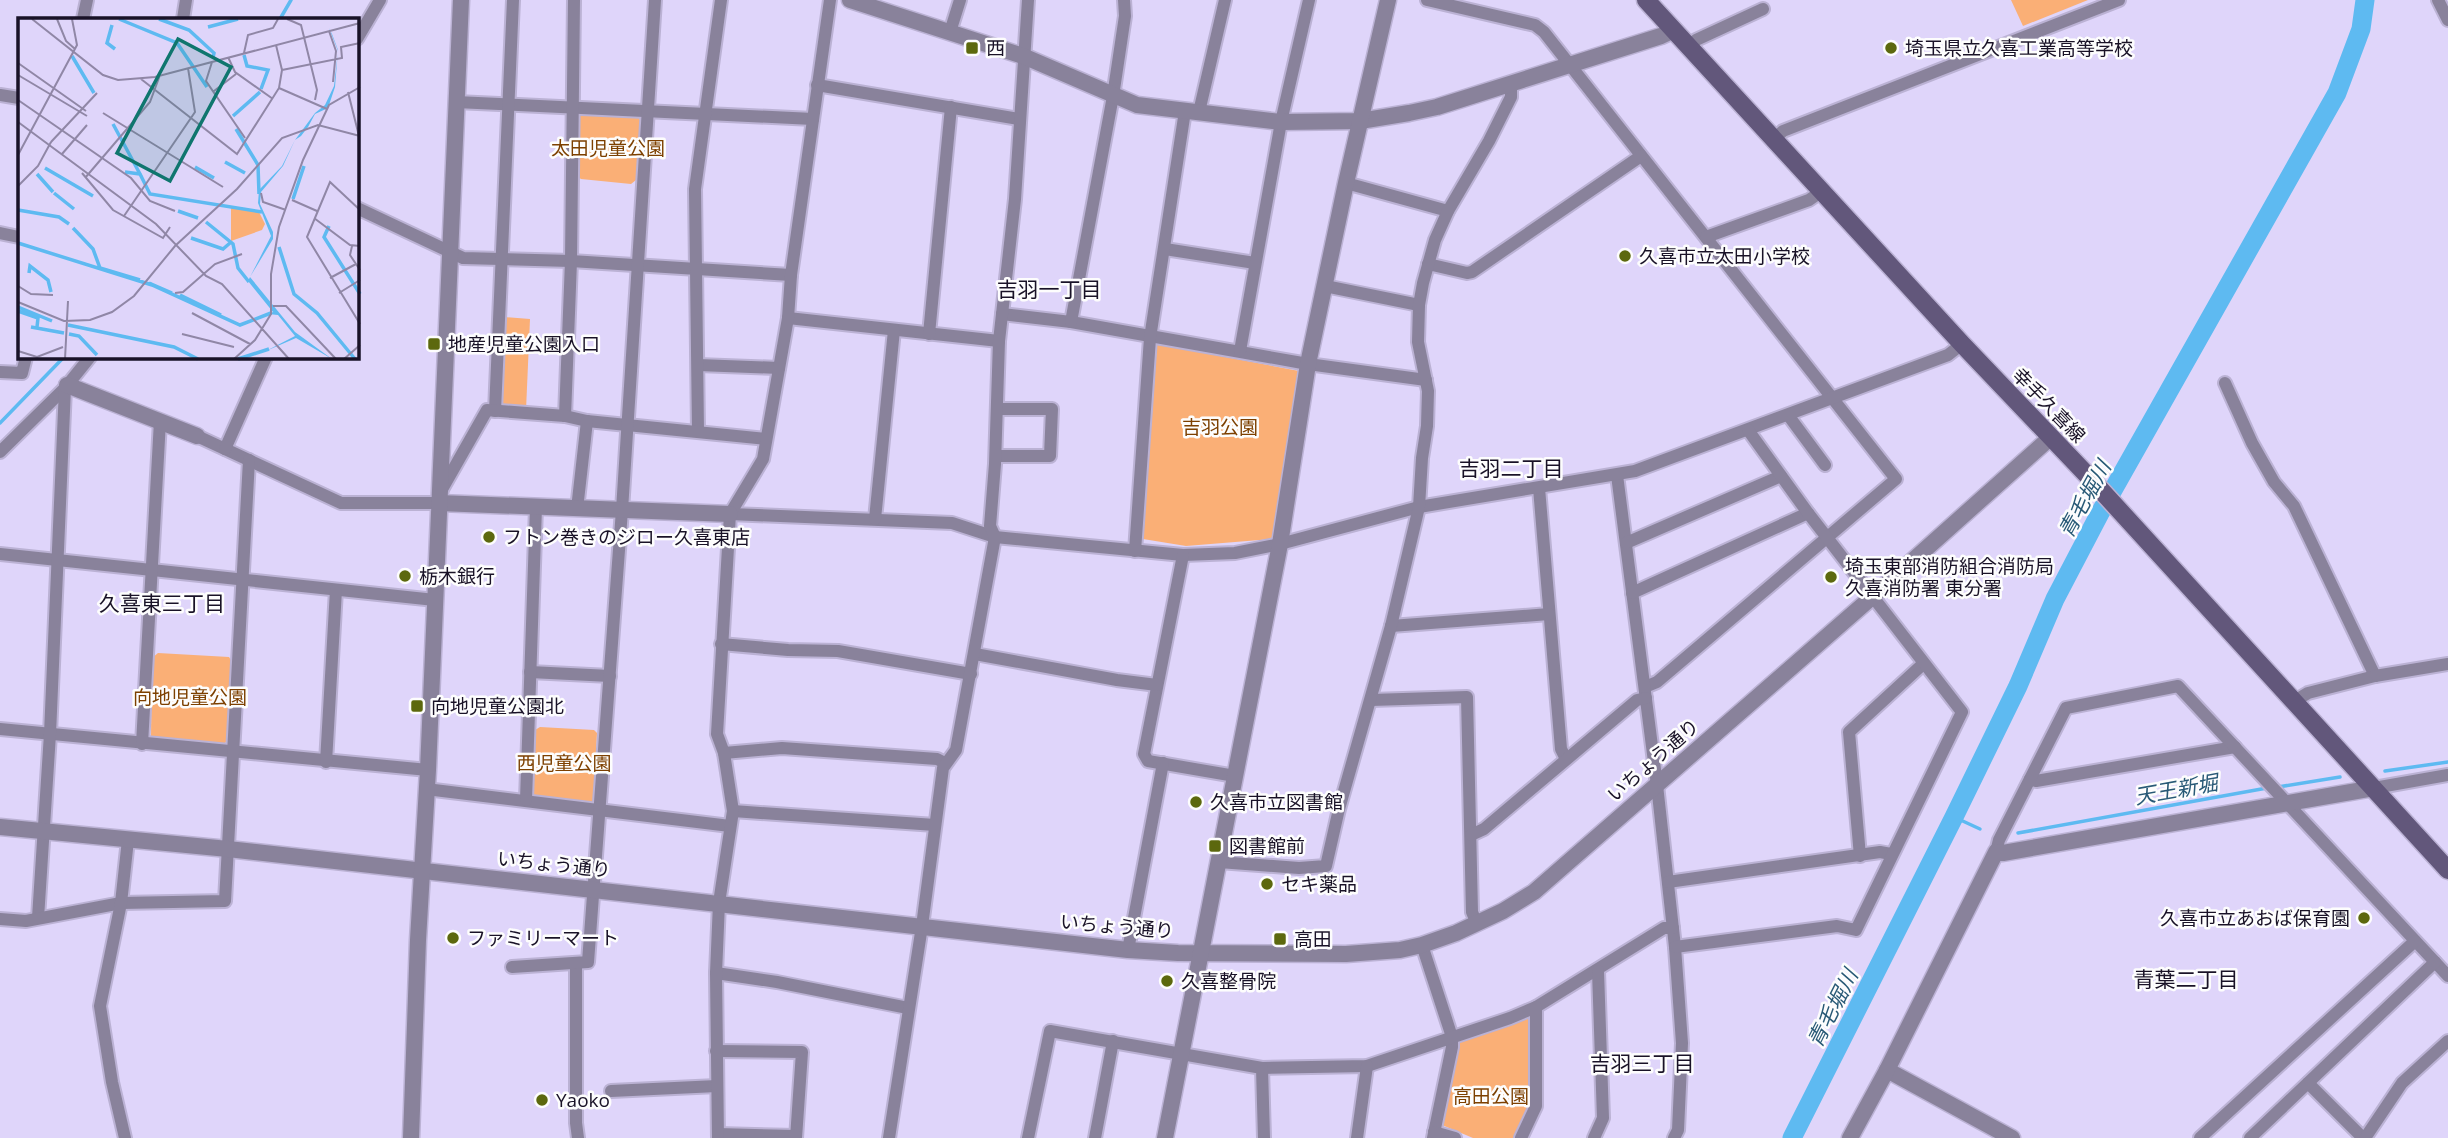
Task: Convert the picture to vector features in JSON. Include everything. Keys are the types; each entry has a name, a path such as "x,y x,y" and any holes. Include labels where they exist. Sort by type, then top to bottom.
{"main road":[{"name":"幸手久喜線","path":"1646,0 2448,870"}],"street":[{"path":"83,18 86,0"},
{"path":"183,18 186,0"},
{"path":"359,36 380,0"},
{"path":"411,1138 461,0"},
{"path":"495,411 513,0"},
{"path":"565,416 571,261 574,0"},
{"path":"512,967 588,962 622,510 655,0"},
{"path":"698,431 695,189 721,0"},
{"path":"716,1051 802,1052 796,1137 718,1136 716,1051 716,973 719,904 733,811 724,753 717,734 730,514 763,459 788,318 791,275 830,0"},
{"path":"850,0 1023,56 1137,105 1281,122 1360,121 1437,107 1674,30"},
{"path":"950,32 960,0"},
{"path":"888,1138 945,763 956,750 995,537 990,526 996,456 999,341 1014,199 1027,0"},
{"path":"1071,322 1113,96 1125,16 1124,0"},
{"path":"1135,551 1150,338 1192,111 1225,0"},
{"path":"1240,351 1281,122 1309,0"},
{"path":"1165,1138 1280,544 1308,365 1388,0"},
{"path":"1427,0 1535,25 1544,32 1896,478 1484,829 1471,835"},
{"path":"1774,139 1783,131 1853,102 1975,58 2119,0"},
{"path":"2438,0 2448,20"},
{"path":"1688,47 1696,40 1763,9"},
{"path":"1219,862 1326,866 1339,809 1391,626 1419,507 1428,391 1418,342 1419,305 1428,264 1448,211 1511,97 1511,84"},
{"path":"817,85 1020,119"},
{"path":"0,95 18,98"},
{"path":"456,102 813,119"},
{"path":"929,334 951,107"},
{"path":"1428,264 1472,272 1641,156"},
{"path":"1346,183 1448,211"},
{"path":"1706,237 1809,200 1822,191"},
{"path":"359,209 467,259 571,261 791,275"},
{"path":"0,233 18,237"},
{"path":"1165,249 1255,263"},
{"path":"1325,286 1419,305"},
{"path":"1002,314 1071,322 1308,365 1426,380"},
{"path":"788,318 999,341"},
{"path":"875,519 894,330"},
{"path":"66,386 197,436 341,503 439,498 577,509 952,523 995,537 1183,555 1235,553 1280,544 1419,507 1635,471 1948,355 1962,344"},
{"path":"0,372 22,373 26,359"},
{"path":"0,452 66,386 88,359"},
{"path":"225,449 265,359"},
{"path":"698,365 779,368"},
{"path":"2225,383 2268,472 2294,506 2375,677"},
{"path":"38,918 50,734 66,386"},
{"path":"996,456 1050,456 1052,410 997,409"},
{"path":"439,498 487,410 766,439"},
{"path":"1788,415 1825,466"},
{"path":"142,744 160,421"},
{"path":"577,509 587,421"},
{"path":"1675,947 1836,926 1856,930 1962,712 1808,513 1748,430"},
{"name":"いちょう通り","path":"0,827 422,870 1128,950 1346,954 1379,953 1422,946 1477,924 1534,892 2051,437"},
{"path":"0,919 26,921 121,903 225,901 249,460"},
{"path":"1617,475 1675,947 1682,1044 1678,1130 1674,1138"},
{"path":"1626,543 1781,476"},
{"path":"1539,488 1561,749 1566,759"},
{"path":"526,800 536,507"},
{"path":"1632,593 1808,513"},
{"path":"0,554 435,600"},
{"path":"1183,555 1144,754 1148,761 1235,776"},
{"path":"326,762 336,590"},
{"path":"1391,626 1549,614"},
{"path":"721,644 838,651 971,674"},
{"path":"975,654 1157,685"},
{"path":"1860,856 1849,732 1923,664"},
{"path":"2293,702 2308,693 2448,664"},
{"path":"530,672 610,676"},
{"path":"1850,1138 1887,1070 2066,708 2178,686 2448,976"},
{"path":"1371,700 1468,697 1472,912 1477,924"},
{"path":"0,729 428,770"},
{"path":"2030,779 2036,781 2235,747"},
{"path":"724,753 782,748 937,759 945,763"},
{"path":"1128,950 1163,763"},
{"path":"1996,852 2003,853 2284,801 2448,775"},
{"path":"426,789 730,826"},
{"path":"733,811 935,825"},
{"path":"125,1138 112,1082 100,1006 121,903 128,840"},
{"path":"1668,882 1880,852 1891,854"},
{"path":"1028,1138 1050,1031 1262,1068 1367,1066 1536,1007 1664,928 1673,928"},
{"path":"2200,1138 2415,941"},
{"path":"1422,946 1452,1037 1434,1135 1455,1138"},
{"path":"2250,1138 2435,962"},
{"path":"576,963 578,1138"},
{"path":"1594,1138 1603,1118 1598,971"},
{"path":"716,973 908,1008"},
{"path":"1521,1138 1536,1106 1536,1007"},
{"path":"1095,1138 1113,1041"},
{"path":"2308,1083 2364,1138 2402,1083 2448,1041"},
{"path":"1357,1138 1367,1066"},
{"path":"1262,1068 1264,1138"},
{"path":"1887,1070 2012,1138"},
{"path":"611,1091 717,1086"}],"green space":[{"path":"2011,0 2088,0 2023,26"},
{"name":"太田児童公園","path":"584,112 637,115 640,120 636,180 631,184 581,179 577,176 579,115"},
{"path":"504,317 530,319 526,410 501,407 499,401"},
{"name":"吉羽公園","path":"1157,344 1299,371 1272,539 1186,546 1143,539"},
{"name":"向地児童公園","path":"158,653 229,657 232,662 228,741 223,744 151,736 152,658"},
{"name":"西児童公園","path":"540,727 594,730 597,733 593,804 535,798 532,793 535,730"},
{"name":"高田公園","path":"1533,1016 1533,1106 1516,1138 1473,1138 1442,1125 1460,1038"}],"waterway":[{"path":"281,18 291,0"},
{"name":"青毛堀川","path":"1792,1138 2018,686 2055,599 2100,513 2337,93 2361,29 2365,0"},
{"path":"0,423 62,359"},
{"name":"天王新堀","path":"2385,771 2448,762"},
{"name":"天王新堀","path":"2278,787 2340,777"},
{"name":"天王新堀","path":"2018,833 2267,788"},
{"path":"1954,817 1980,829"}],"place":[{"name":"西","path":"972,48"},
{"name":"埼玉県立久喜工業高等学校","path":"1891,48"},
{"name":"久喜市立太田小学校","path":"1625,256"},
{"name":"地産児童公園入口","path":"434,344"},
{"name":"フトン巻きのジロー久喜東店","path":"489,537"},
{"name":"栃木銀行","path":"405,576"},
{"name":"埼玉東部消防組合消防局 久喜消防署 東分署","path":"1831,577"},
{"name":"向地児童公園北","path":"417,706"},
{"name":"久喜市立図書館","path":"1196,802"},
{"name":"図書館前","path":"1215,846"},
{"name":"セキ薬品","path":"1267,884"},
{"name":"久喜市立あおば保育園","path":"2364,918"},
{"name":"ファミリーマート","path":"453,938"},
{"name":"高田","path":"1280,939"},
{"name":"久喜整骨院","path":"1167,981"},
{"name":"Yaoko","path":"542,1100"}],"district":[{"name":"吉羽一丁目","path":"1049,289"},
{"name":"吉羽二丁目","path":"1511,468"},
{"name":"久喜東三丁目","path":"162,603"},
{"name":"青葉二丁目","path":"2186,979"},
{"name":"吉羽三丁目","path":"1642,1063"}]}
